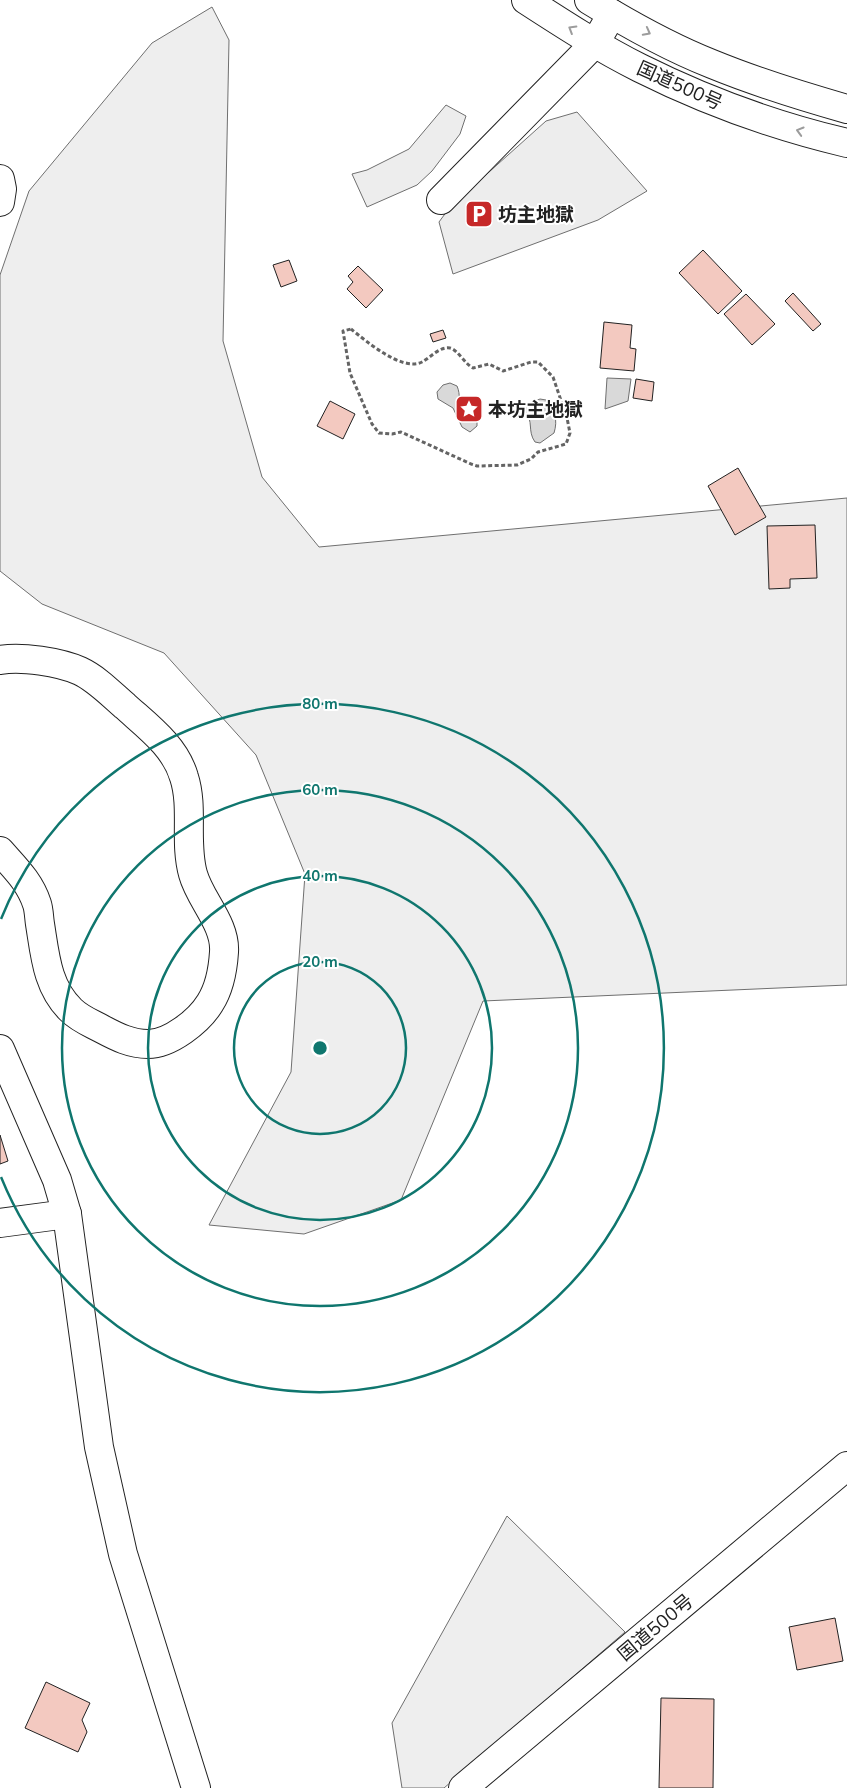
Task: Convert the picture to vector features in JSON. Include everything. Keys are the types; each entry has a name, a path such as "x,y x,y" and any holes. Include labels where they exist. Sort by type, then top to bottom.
{"main road":[{"name":"国道500号","path":"526,0 639,68 666,80 756,118 802,132 847,142"},
{"name":"国道500号","path":"600,7 672,46 710,64 782,90 847,109"},
{"path":"441,200 596,43 600,7"},
{"path":"0,179 2,189 0,202"},
{"path":"0,660 9,658 28,660 79,670 101,685 160,738 179,763 187,789 190,866 200,894 218,927 224,949 219,978 211,1002 204,1012 179,1033 161,1043 148,1044 127,1042 80,1018 56,992 48,975 38,906 24,877 0,851"},
{"path":"0,865 24,877"},
{"path":"0,1050 57,1180 67,1214 99,1448 123,1554 196,1788"},
{"path":"0,1223 67,1214"},
{"name":"国道500号","path":"464,1788 847,1466"}],"path":[{"path":"351,329 381,352 411,364 421,363 446,348 452,348 470,367 492,364 503,371 531,362 538,362 554,377 570,433 566,444 538,452 531,459 517,465 477,466 401,432 392,434 380,432 372,424 350,373 343,331 351,329"}],"shaded area":[{"path":"212,7 229,40 223,341 262,477 319,547 847,498 847,985 483,1001 401,1200 304,1234 209,1225 291,1072 305,874 256,755 164,653 42,604 0,571 0,275 29,191 152,43"},
{"path":"446,105 466,116 460,134 432,171 417,185 367,207 352,174 367,170 409,149"},
{"path":"577,112 647,191 598,220 453,274 439,222 450,207 546,121"},
{"path":"607,378 631,379 628,401 605,409"},
{"path":"450,383 457,386 461,412 477,418 477,426 470,432 462,427 453,408 438,399 437,392 443,385"},
{"path":"540,399 546,400 552,408 556,424 554,433 540,443 535,442 531,434 529,419 525,413 526,407 530,403"},
{"path":"507,1516 625,1632 444,1788 402,1788 392,1723"}],"building":[{"path":"703,250 742,291 718,314 679,273"},
{"path":"289,260 297,281 281,287 273,265"},
{"path":"358,266 383,290 366,308 347,289 353,282 348,276"},
{"path":"793,293 821,324 813,331 785,301"},
{"path":"746,294 775,324 752,345 724,314"},
{"path":"604,322 632,325 630,348 636,349 634,371 600,368"},
{"path":"443,330 446,338 433,342 430,334"},
{"path":"636,379 654,382 652,401 633,398"},
{"path":"330,401 355,414 343,439 317,426"},
{"path":"738,468 766,517 735,535 708,486"},
{"path":"815,525 817,578 790,579 790,588 769,589 767,526"},
{"path":"0,1135 8,1161 0,1164"},
{"path":"835,1618 843,1661 797,1670 789,1627"},
{"path":"46,1682 90,1703 82,1720 87,1732 78,1752 25,1728"},
{"path":"661,1698 714,1699 713,1788 659,1788"}],"place":[{"name":"坊主地獄","path":"479,214"},
{"name":"本坊主地獄","path":"469,409"}]}
